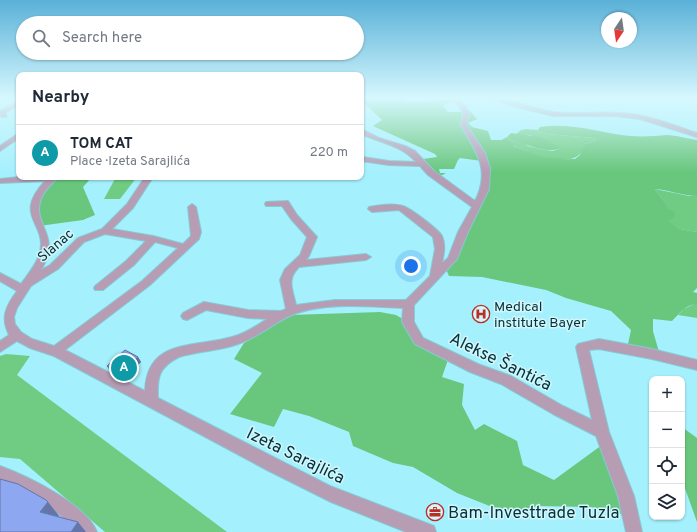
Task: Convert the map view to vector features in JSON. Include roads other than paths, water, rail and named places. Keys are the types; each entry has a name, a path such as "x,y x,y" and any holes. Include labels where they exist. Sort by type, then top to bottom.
{"street":[{"path":"152,401 154,372 159,363 181,351 234,342 288,312 312,305 409,304 452,259 463,232 486,189 486,168 481,153 472,141 462,124 463,123"},
{"path":"657,123 697,135"},
{"path":"364,132 377,139 403,147 412,153 431,173 476,206"},
{"path":"1,147 16,137"},
{"path":"364,159 389,163 422,164"},
{"name":"Slanac","path":"0,181 16,179"},
{"name":"Slanac","path":"16,336 8,323 10,315 24,287 44,260 45,243 34,206 35,200 41,189 51,180"},
{"name":"Slanac","path":"105,231 130,206 147,180"},
{"path":"269,204 285,203 294,217 312,237 304,256 289,271 285,280 288,312"},
{"path":"0,347 16,336 30,344 56,351 146,283 196,237 197,234 194,222 195,218 192,207"},
{"path":"372,209 394,207 401,208 432,230 437,236 440,249 435,277"},
{"name":"Slanac","path":"24,287 54,267 81,240 105,231 153,239 184,247"},
{"path":"99,288 130,263 153,239"},
{"path":"297,264 366,257"},
{"path":"0,276 24,287"},
{"name":"Alekse Šantića","path":"409,304 408,322 419,341 474,368 506,380 558,410 602,432"},
{"path":"187,316 204,306 248,314 288,312"},
{"path":"634,532 626,496 602,432 582,347 599,344 652,354 697,365"},
{"name":"Izeta Sarajlića","path":"56,351 257,458 326,492 428,532"},
{"path":"0,473 12,478 65,508 89,532"}],"place":[{"name":"Medical institute Bayer","path":"481,314"},
{"name":"TOM CAT","path":"124,368"},
{"name":"Bam-Investtrade Tuzla","path":"435,512"}]}
